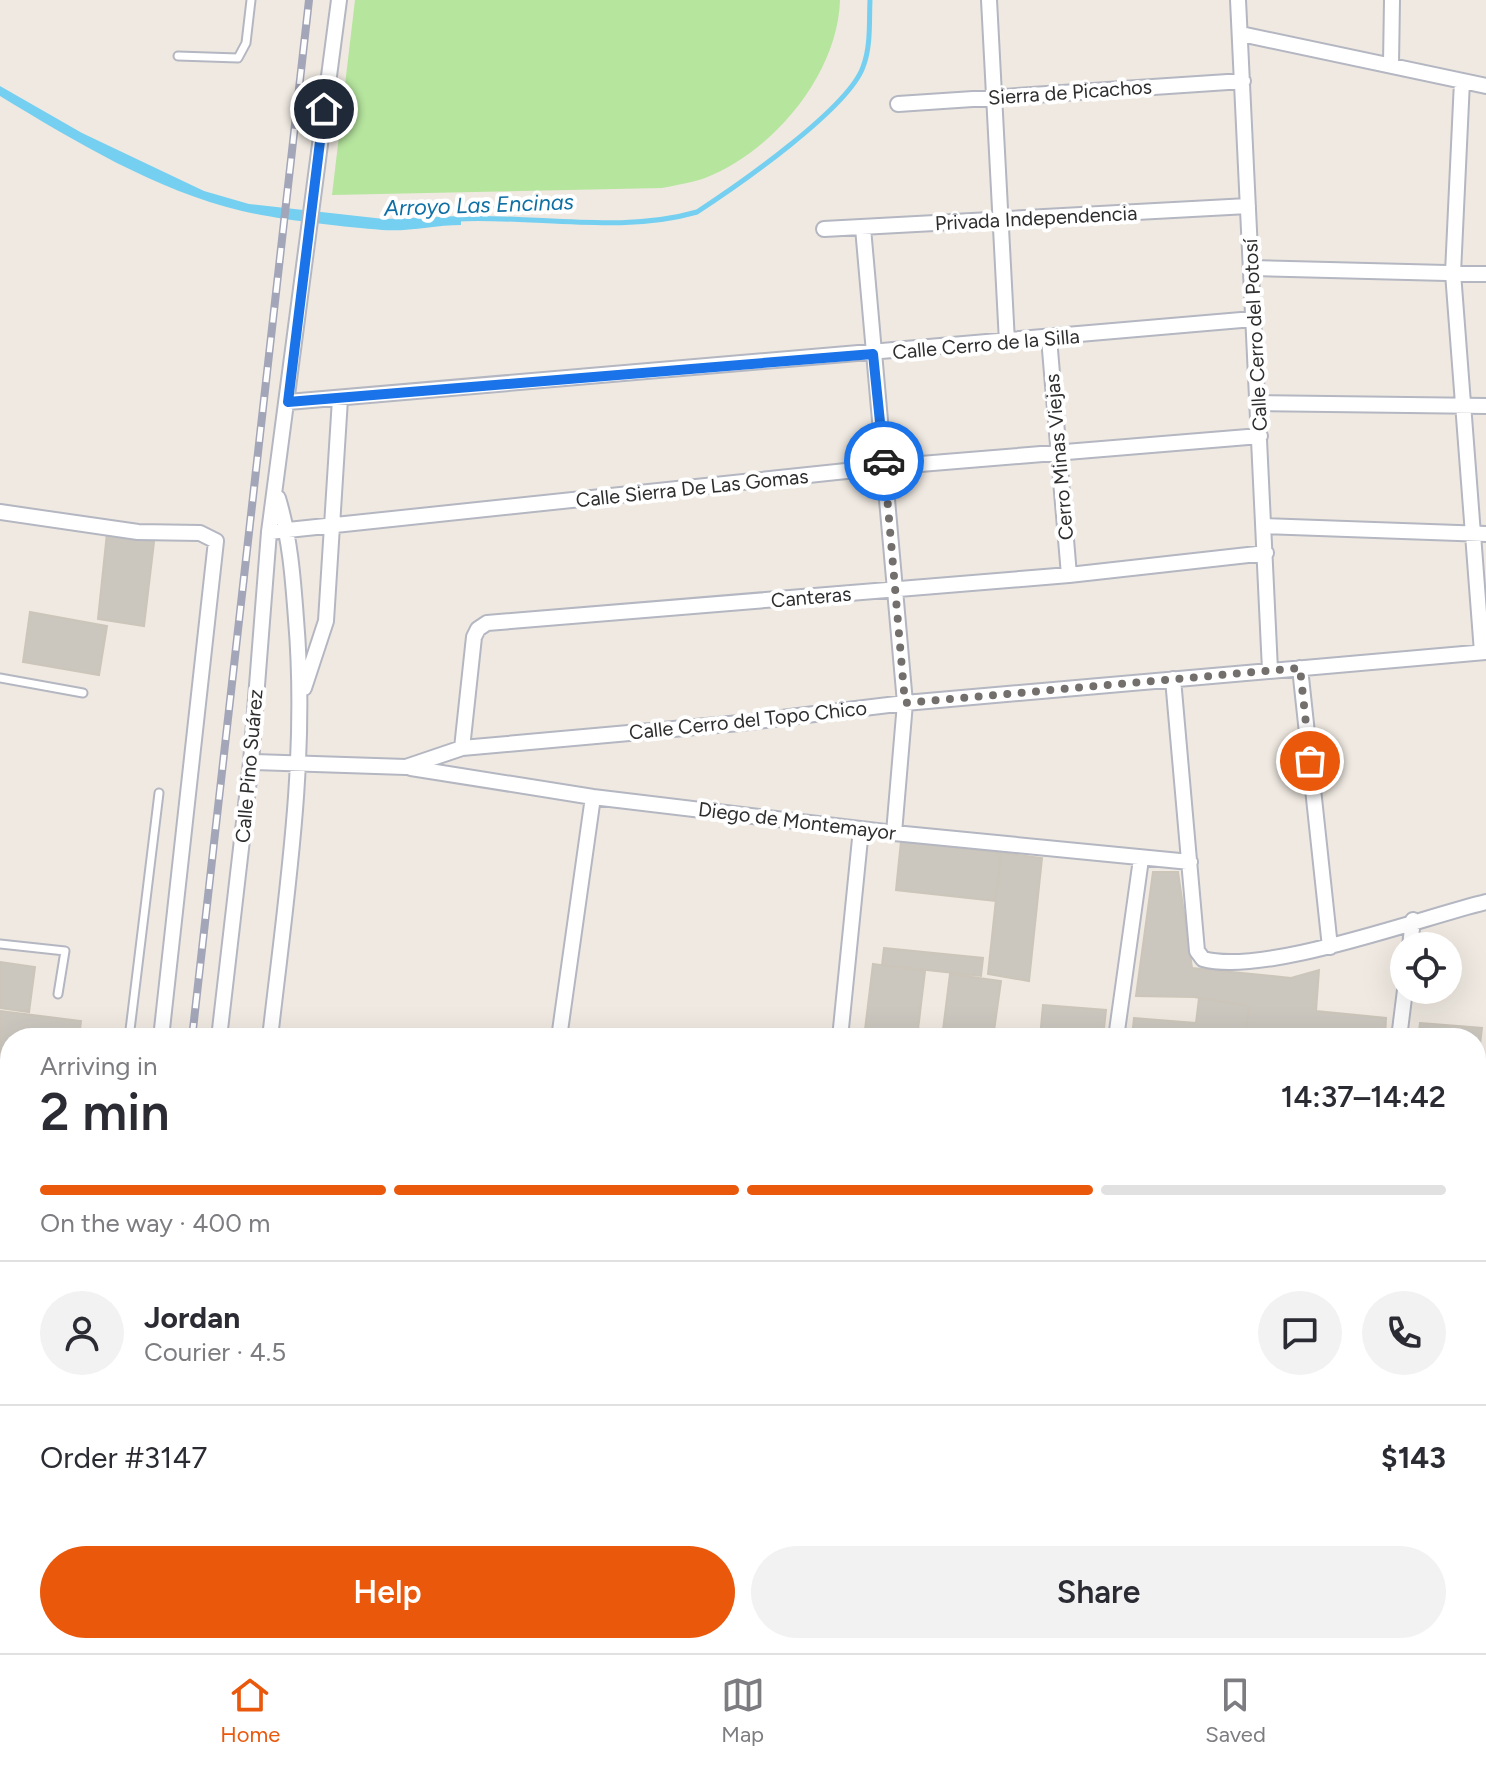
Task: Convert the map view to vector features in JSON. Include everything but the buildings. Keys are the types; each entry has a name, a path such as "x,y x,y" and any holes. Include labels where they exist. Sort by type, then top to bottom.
{"street":[{"name":"Calle Pino Suárez","path":"220,1028 251,762 269,532 339,0"},
{"path":"989,0 1007,342"},
{"name":"Calle Cerro del Potosí","path":"1238,0 1270,670"},
{"path":"1391,64 1392,0"},
{"path":"1241,34 1486,86"},
{"name":"Sierra de Picachos","path":"898,104 1243,81"},
{"path":"1462,81 1453,273 1461,405 1480,534 1484,652"},
{"name":"Privada Independencia","path":"824,229 1248,206"},
{"path":"863,228 905,703 894,833"},
{"path":"1250,268 1486,274"},
{"name":"Calle Cerro de la Silla","path":"288,402 1253,319"},
{"name":"Cerro Minas Viejas","path":"1049,338 1069,575"},
{"name":"Calle Pino Suárez","path":"302,693 325,630 335,522 340,399"},
{"path":"1257,403 1486,406"},
{"name":"Calle Sierra De Las Gomas","path":"269,532 335,522 884,467 1059,455 1260,436"},
{"name":"Calle Pino Suárez","path":"271,1028 301,763 302,693 287,529 276,494"},
{"path":"0,512 138,532 208,534 216,541 162,1028"},
{"path":"1265,526 1480,534"},
{"name":"Canteras","path":"462,748 474,637 478,629 487,623 1069,575 1266,553"},
{"name":"Calle Cerro del Topo Chico","path":"251,762 406,767 462,748 740,723 905,703 1484,652"},
{"path":"1300,668 1330,947"},
{"path":"1173,679 1197,951 1203,959 1263,959 1330,947 1413,920 1486,902"},
{"name":"Diego de Montemayor","path":"406,767 593,797 894,833 1190,862"},
{"path":"560,1028 593,797"},
{"path":"841,1028 861,829"},
{"path":"1117,1028 1141,859"},
{"path":"1412,932 1413,920"},
{"path":"1400,1028 1403,1004"}],"lane":[{"path":"178,56 238,58 246,43 251,0"},
{"path":"0,678 83,693"},
{"path":"130,1028 159,793"},
{"path":"0,944 65,951 58,994"}],"green space":[{"path":"355,0 840,0 828,55 797,107 754,150 705,178 662,188 332,195"}],"water":[{"path":"0,86 82,133 204,191 249,204 384,219 461,216 461,225 402,230 366,229 274,217 210,202 147,178 87,147 0,96"}],"waterway":[{"name":"Arroyo Las Encinas","path":"456,219 608,223 638,222 697,212 789,146 836,104 853,84 863,67 867,51 870,0"}],"railway":[{"path":"193,1028 309,0"}],"way so far":[{"path":"884,461 905,703 1300,668 1310,761"}],"route":[{"path":"324,109 288,402 873,354 884,461"}]}
